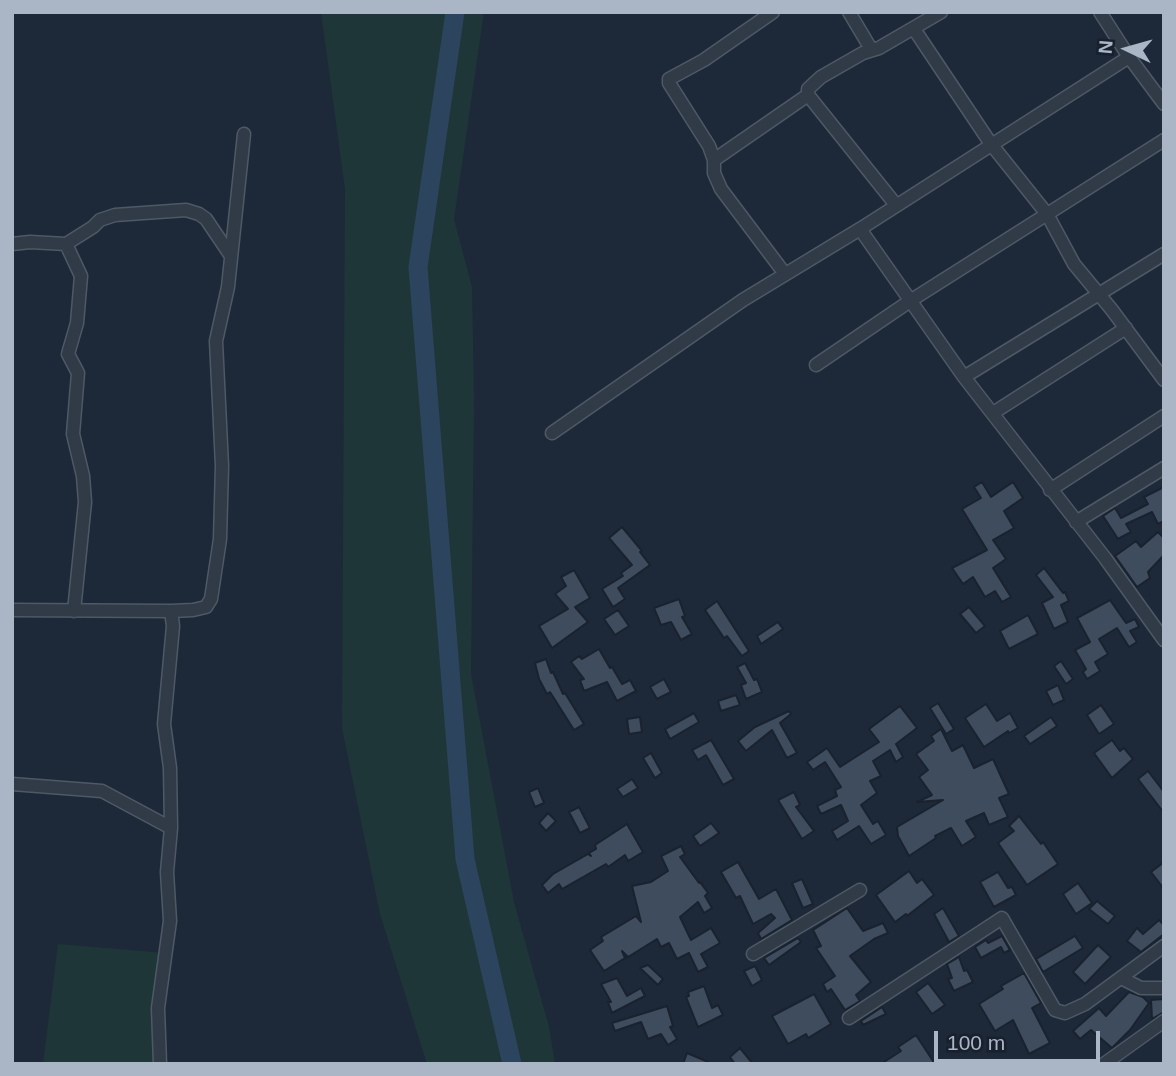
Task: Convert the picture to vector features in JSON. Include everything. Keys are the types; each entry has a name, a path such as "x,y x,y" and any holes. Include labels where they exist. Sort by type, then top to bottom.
{"street":[{"path":"773,12 704,60 669,79 668,83 709,146 714,160 714,173 722,190 785,274"},
{"path":"849,12 871,49"},
{"path":"714,160 808,95 810,85 941,12"},
{"path":"1100,12 1164,104"},
{"path":"914,29 990,144 1047,214 1074,264 1164,380"},
{"path":"552,433 743,300 860,229 1129,57"},
{"path":"808,95 896,205"},
{"path":"12,610 171,611 201,609 206,607 211,598 220,539 222,466 216,341 228,286 244,134"},
{"path":"816,365 910,301 1164,140"},
{"path":"12,244 66,244 93,228 100,220 115,215 186,210 206,219 231,256"},
{"path":"860,229 964,377 1164,640"},
{"path":"66,244 81,276 78,323 68,354 78,373 73,434 83,476 85,502 74,611"},
{"path":"964,377 1164,254"},
{"path":"993,413 1126,328"},
{"path":"1050,490 1164,416"},
{"path":"1076,522 1164,468"},
{"path":"160,1064 158,1008 170,921 167,872 172,828 170,768 164,724 173,626 171,611"},
{"path":"12,784 102,791 172,828"},
{"path":"752,954 860,890"},
{"path":"849,1018 1002,918 1055,1010 1065,1013 1086,1003 1164,946"},
{"path":"1121,978 1141,988 1164,988"},
{"path":"1104,1064 1164,1021"}],"green space":[{"path":"321,12 484,12 454,219 472,287 474,399 471,674 514,902 549,1027 555,1064 427,1064 380,914 342,728 345,189"},
{"path":"58,944 165,953 161,1064 43,1064"}],"building":[{"path":"982,482 991,497 1013,482 1023,498 1004,511 1014,528 993,540 1006,559 993,568 1011,597 1002,602 995,591 985,597 973,577 963,584 952,568 987,550 962,509 981,498 974,487"},
{"path":"1164,487 1164,521 1158,524 1152,512 1126,524 1131,532 1118,539 1103,516 1115,508 1121,518 1148,504 1144,497"},
{"path":"622,527 650,565 618,588 625,599 613,607 602,589 623,576 621,573 632,565 609,538"},
{"path":"1158,532 1164,538 1164,555 1148,572 1150,578 1137,587 1115,556 1136,541 1141,547"},
{"path":"1044,568 1063,593 1065,592 1069,601 1061,605 1068,622 1054,629 1042,603 1053,597 1036,575"},
{"path":"574,570 590,598 575,607 588,622 552,648 539,626 568,609 555,594 566,586 561,577"},
{"path":"679,599 685,616 682,617 692,634 681,640 671,622 661,625 654,608"},
{"path":"1110,600 1126,623 1135,619 1139,627 1130,631 1137,642 1129,647 1117,628 1099,639 1108,654 1095,662 1100,671 1087,679 1083,672 1086,669 1075,650 1090,642 1077,618"},
{"path":"717,601 749,651 742,656 727,636 724,638 705,610"},
{"path":"969,607 985,626 976,633 960,614"},
{"path":"618,610 629,626 615,635 604,619"},
{"path":"1028,615 1038,634 1009,649 1000,631"},
{"path":"778,622 783,629 761,644 757,636"},
{"path":"599,649 622,684 630,680 636,691 617,701 607,682 584,691 580,680 584,679 571,662"},
{"path":"546,659 563,694 565,693 584,724 574,730 539,679 535,663"},
{"path":"1061,661 1073,679 1066,684 1054,666"},
{"path":"745,663 754,680 757,679 762,692 746,699 741,685 746,683 737,667"},
{"path":"664,679 671,692 657,699 650,687"},
{"path":"1058,685 1064,700 1053,705 1046,691"},
{"path":"736,695 740,705 721,711 718,701"},
{"path":"938,703 954,729 946,734 930,708"},
{"path":"986,704 997,721 1010,713 1018,728 1009,733 1008,731 984,747 965,718"},
{"path":"1101,705 1114,724 1099,734 1087,715"},
{"path":"900,706 917,728 896,744 903,757 896,762 890,750 873,761 881,776 870,781 877,793 861,805 873,824 878,821 886,835 871,844 859,826 837,840 832,831 848,821 841,805 821,814 817,806 837,796 835,790 841,787 825,762 813,770 807,762 827,748 840,767 879,742 869,729"},
{"path":"789,711 791,714 780,723 797,753 787,758 772,730 746,751 738,741 755,727"},
{"path":"694,713 699,722 670,739 665,729"},
{"path":"640,717 642,732 629,734 627,719"},
{"path":"1051,717 1057,726 1030,744 1024,736"},
{"path":"941,729 952,751 963,745 974,768 993,759 1009,794 999,798 1008,817 989,825 984,813 966,821 976,837 962,846 951,828 935,836 936,838 909,856 898,836 897,827 943,800 917,802 932,795 919,777 928,770 916,754 934,741 931,736"},
{"path":"711,740 734,779 723,785 706,755 698,760 692,750"},
{"path":"1112,740 1120,751 1124,748 1133,759 1112,778 1094,753"},
{"path":"651,753 662,773 655,778 643,758"},
{"path":"1148,771 1164,792 1164,813 1138,779"},
{"path":"632,779 638,788 623,797 617,789"},
{"path":"538,788 544,803 535,807 529,792"},
{"path":"794,792 800,805 796,807 814,831 802,839 778,800"},
{"path":"579,807 590,828 580,833 569,812"},
{"path":"548,813 556,821 546,831 539,823"},
{"path":"1019,816 1041,844 1043,842 1058,864 1027,885 998,843 1014,831 1009,826"},
{"path":"711,823 719,833 700,846 693,836"},
{"path":"627,824 643,852 628,861 625,855 608,867 606,864 562,889 559,884 548,893 542,885 553,874 588,854 591,856 589,853 596,849 595,845"},
{"path":"681,846 685,854 680,857 708,893 705,896 712,908 704,913 698,902 680,917 691,940 711,928 720,943 701,954 708,967 698,972 689,953 677,959 669,943 661,947 657,939 628,957 622,951 625,958 604,971 590,950 603,941 601,937 636,916 641,922 632,886 651,882 668,871 661,856"},
{"path":"738,862 759,899 776,889 792,920 761,939 758,933 775,918 771,914 753,924 740,896 736,898 721,872"},
{"path":"1164,862 1164,889 1151,872"},
{"path":"909,871 917,883 922,879 934,895 895,922 876,895"},
{"path":"998,872 1016,895 994,907 980,882"},
{"path":"802,879 813,904 803,908 792,883"},
{"path":"1078,883 1092,903 1076,914 1063,894"},
{"path":"1097,901 1115,916 1108,924 1089,909"},
{"path":"847,908 863,931 883,923 888,933 874,939 850,956 871,982 856,995 860,1001 845,1010 831,989 827,992 823,984 835,976 816,948 821,946 813,930"},
{"path":"943,908 959,936 949,942 934,914"},
{"path":"1159,920 1164,925 1164,934 1141,952 1127,941 1137,928 1143,934"},
{"path":"1002,936 1010,950 1004,953 1001,947 981,958 975,947 986,940 988,943"},
{"path":"1075,936 1083,948 1043,972 1036,959"},
{"path":"798,938 801,942 769,965 764,958"},
{"path":"1098,945 1111,957 1085,984 1073,972"},
{"path":"959,957 964,971 967,970 973,982 954,991 948,979 952,978 947,964"},
{"path":"648,965 663,979 658,985 640,968"},
{"path":"755,966 762,980 752,986 744,971"},
{"path":"1024,973 1041,1003 1032,1008 1050,1043 1029,1054 1013,1020 995,1031 979,1004 1003,989 1001,986"},
{"path":"617,978 627,996 641,988 645,996 612,1013 608,1002 611,1002 601,984"},
{"path":"928,983 945,1005 932,1014 916,992"},
{"path":"704,986 712,1008 718,1005 723,1015 698,1027 686,997 689,996 688,992"},
{"path":"1129,992 1143,997 1149,1003 1130,1030 1112,1048 1091,1030 1080,1039 1073,1031 1099,1008 1106,1016"},
{"path":"814,994 831,1024 808,1038 806,1034 788,1044 772,1016"},
{"path":"1163,999 1164,1012 1152,1019 1151,1000"},
{"path":"667,1006 673,1026 670,1027 677,1039 668,1045 661,1034 648,1039 641,1022 615,1031 612,1023"},
{"path":"882,1007 886,1014 863,1025 861,1021"},
{"path":"916,1035 935,1064 881,1064 901,1051 898,1047"},
{"path":"740,1048 753,1064 735,1064 730,1057"},
{"path":"687,1053 713,1064 683,1064"}],"waterway":[{"path":"455,12 418,267 465,859 512,1064"}]}
